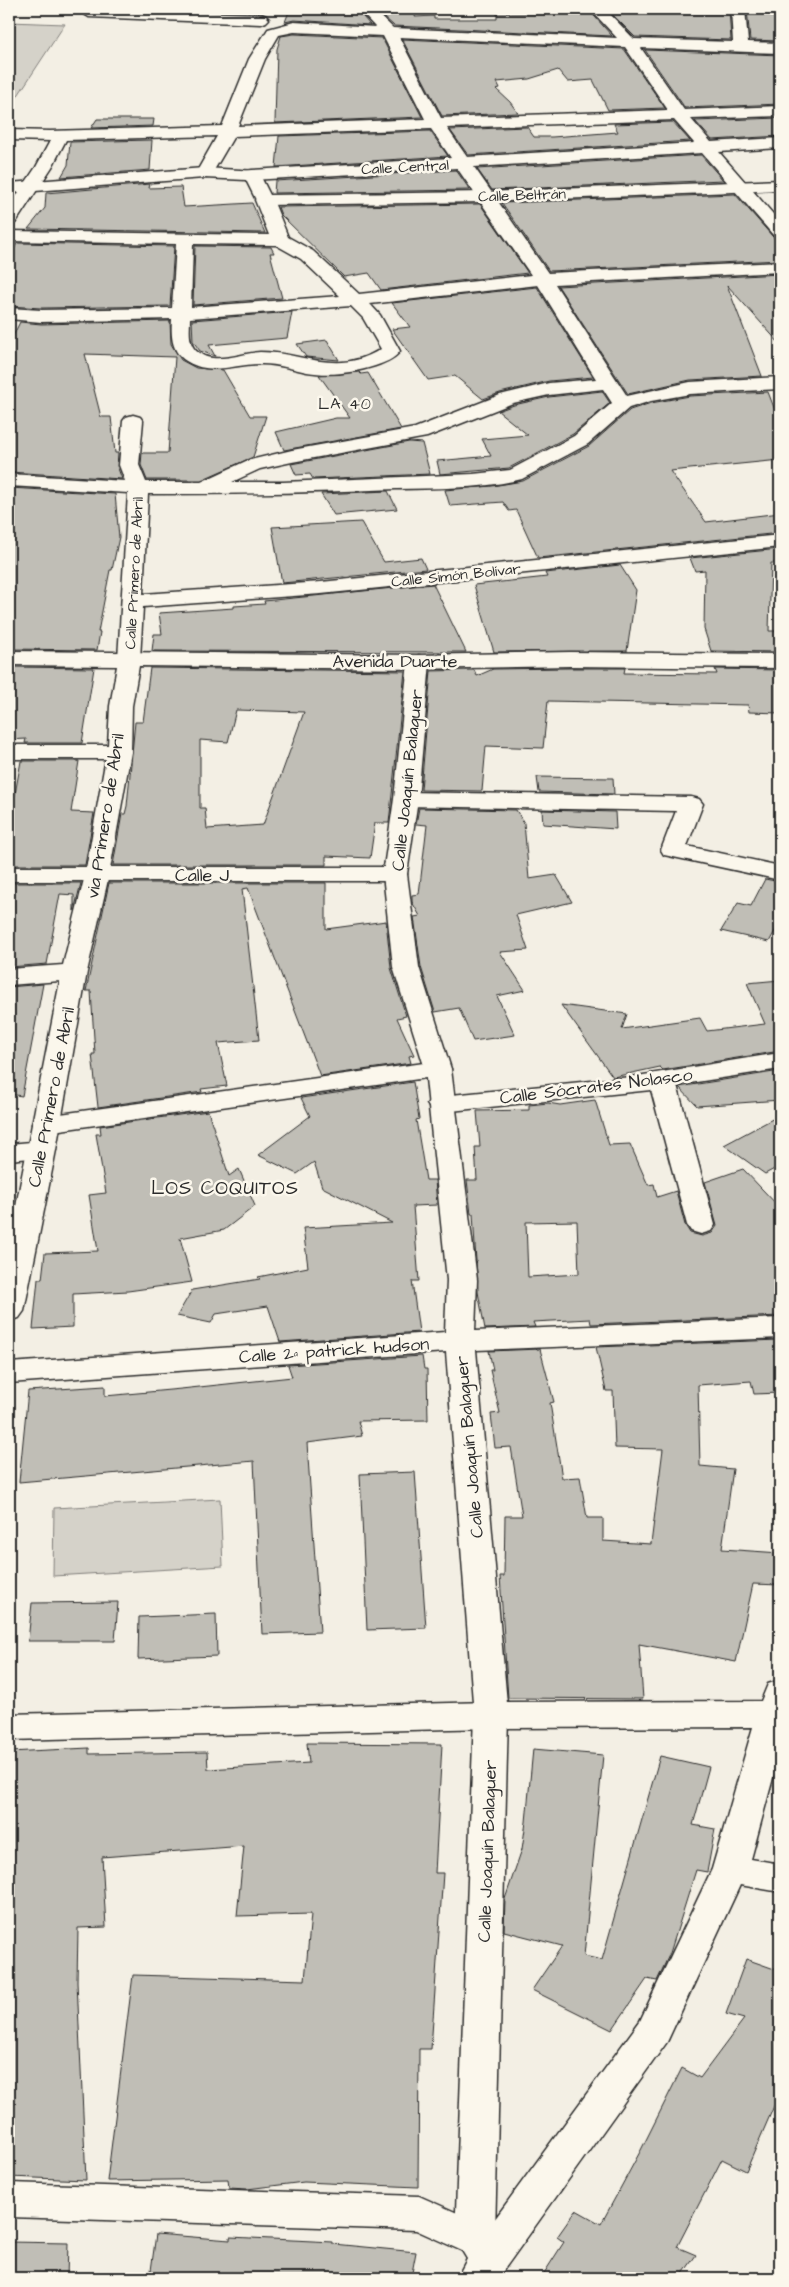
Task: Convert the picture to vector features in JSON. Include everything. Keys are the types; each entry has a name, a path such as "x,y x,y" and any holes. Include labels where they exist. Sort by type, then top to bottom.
{"street":[{"path":"365,9 388,32 435,123 464,163 484,197 543,279 622,404"},
{"path":"597,9 630,43 680,116 780,232"},
{"path":"738,9 741,47"},
{"path":"89,12 262,14 272,34"},
{"path":"204,173 228,131 244,87 257,59 272,34 279,29 294,27 780,48"},
{"path":"9,134 51,136 228,131 780,112"},
{"path":"9,218 57,144 56,138 51,136"},
{"name":"Calle Central","path":"9,188 204,173 252,176 780,142"},
{"path":"252,176 280,240"},
{"name":"Calle Beltrán","path":"264,200 484,197 780,185"},
{"path":"9,236 185,238 280,240 307,255 371,315 391,352 379,360 335,368 315,368 286,360 260,358 214,362 200,361 189,355 183,348 180,336 185,238"},
{"path":"9,314 41,316 180,313 356,300 543,279 780,267"},
{"path":"202,488 253,465 337,447 420,434 446,425 467,413 506,399 548,389 609,383"},
{"path":"9,480 138,488 202,488 473,480 515,475 581,440 622,404 648,396 690,388 780,384"},
{"path":"133,422 129,466 138,488"},
{"name":"Calle Primero de Abril","path":"129,659 138,488"},
{"name":"Calle Simón Bolívar","path":"131,600 321,588 780,541"},
{"name":"Avenida Duarte","path":"9,658 419,662 570,660 780,661"},
{"name":"via Primero de Abril","path":"74,972 97,875 119,752 120,706 129,659"},
{"name":"Calle Joaquín Balaguer","path":"419,662 406,799 396,874 406,968 438,1069 462,1280 460,1341 491,1715 480,2258"},
{"path":"9,752 119,752"},
{"path":"406,799 691,804 673,850 780,873"},
{"name":"Calle J","path":"9,874 396,874"},
{"path":"9,977 74,972"},
{"name":"Calle Primero de Abril","path":"9,1311 44,1137 74,972"},
{"name":"Calle Sócrates Nolasco","path":"442,1104 631,1085 739,1066 780,1061"},
{"path":"9,1152 44,1137 438,1069"},
{"path":"662,1080 701,1225"},
{"name":"Calle 2ª patrick hudson","path":"9,1373 460,1341 780,1328"},
{"path":"9,1726 491,1715 777,1704 730,1869 654,2031 480,2258 419,2213 9,2200"},
{"path":"730,1869 780,1878"}],"shaded area":[{"path":"9,22 65,24 13,103 9,103"},
{"path":"220,1499 223,1566 53,1576 54,1508"}],"building":[{"path":"290,9 356,9 370,25 294,20 285,22"},
{"path":"375,9 417,9 415,17 434,16 434,19 497,19 497,12 549,13 545,9 588,9 612,36 394,26"},
{"path":"607,9 729,9 731,40 635,37"},
{"path":"747,9 780,9 780,41 750,40"},
{"path":"294,34 382,38 422,117 275,123 277,49 281,36"},
{"path":"402,39 624,49 665,108 608,110 593,80 568,82 558,70 529,79 497,82 500,88 496,89 510,102 518,113 442,116"},
{"path":"645,50 780,55 780,104 685,108"},
{"path":"780,118 780,136 712,140 695,121"},
{"path":"97,119 154,119 153,126 91,128"},
{"path":"673,122 690,141 468,155 450,130 527,127 534,137 552,137 618,132 614,124"},
{"path":"430,131 448,156 276,167 279,136"},
{"path":"152,140 150,170 61,177 68,165 70,142"},
{"path":"701,155 723,180 492,190 477,169"},
{"path":"456,170 470,190 274,193 275,181"},
{"path":"150,184 149,188 181,187 184,207 252,203 265,233 28,229 45,208 46,193"},
{"path":"735,194 773,237 780,239 780,260 549,271 502,203"},
{"path":"480,204 528,273 381,290 369,273 344,277 281,215 278,207"},
{"path":"17,243 174,246 170,306 41,308 9,306 9,261"},
{"path":"195,246 271,247 274,253 270,253 282,298 193,305"},
{"path":"780,274 780,344 727,285 762,376 690,380 628,394 558,286"},
{"path":"537,287 593,377 549,381 483,399 455,376 428,380 392,329 410,327 392,303"},
{"path":"292,312 287,338 209,345 215,356 200,351 193,341 192,320"},
{"path":"170,321 171,344 181,360 196,368 223,370 250,416 266,416 253,457 201,480 147,480 141,465 142,453 168,453 175,357 85,354 101,417 111,417 115,453 118,453 117,466 122,479 9,472 9,344 20,322 41,324"},
{"path":"327,340 339,360 306,357 297,344"},
{"path":"359,372 361,374 368,373 401,429 284,450 276,432 336,418 350,418 319,375"},
{"path":"602,391 610,403 573,434 509,468 440,474 437,461 491,456 482,439 528,435 498,411 514,405 549,397"},
{"path":"768,392 780,423 780,460 670,471 706,522 780,513 780,533 538,558 516,510 509,511 503,502 450,506 445,490 523,481 589,446 630,410 651,403 690,396"},
{"path":"409,442 422,443 430,474 313,479 310,474 296,475 291,464"},
{"path":"9,488 115,494 119,537 112,570 110,570 98,632 100,632 97,650 9,649"},
{"path":"388,491 397,509 334,515 321,494"},
{"path":"361,522 384,562 421,558 426,569 282,583 272,527"},
{"path":"780,549 780,563 771,563 769,631 777,631 780,652 711,651 704,629 705,570 695,571 690,558"},
{"path":"620,565 636,590 627,651 494,652 474,585 547,577 545,573"},
{"path":"433,584 466,652 152,651 154,634 162,634 159,613 234,608 234,606 265,604 264,601"},
{"path":"9,667 94,668 82,743 25,743 26,739 9,740"},
{"path":"150,668 405,671 389,823 375,823 370,858 326,856 326,865 113,865 122,814 125,814 127,806 135,722 143,722","holes":["236,710 304,712 263,825 207,829 205,808 200,808 200,740 228,742"]},
{"path":"625,668 624,673 717,674 715,669 780,670 780,713 749,712 748,705 548,701 543,748 486,746 482,791 421,790 431,671 474,670 477,676 493,669"},
{"path":"21,761 79,761 71,812 94,813 85,865 9,865 9,827"},
{"path":"537,777 613,778 614,794 539,792"},
{"path":"419,808 516,810 524,823 529,879 556,875 572,902 516,915 528,950 500,952 525,990 497,996 515,1035 473,1041 459,1008 435,1012 421,967 414,917 420,916 412,902 412,895 419,894 427,825 416,824"},
{"path":"542,810 615,812 616,829 543,824"},
{"path":"765,879 780,882 780,922 769,942 721,931 738,903 751,906"},
{"path":"9,883 81,883 74,911 74,895 60,894 47,964 9,967"},
{"path":"109,883 326,883 326,929 386,921 391,968 406,1016 397,1018 414,1055 409,1056 411,1063 320,1076 248,888 242,889 259,1040 218,1043 227,1086 201,1089 202,1092 98,1107 92,1054 95,1054 91,991 86,991"},
{"path":"780,980 780,1051 663,1070 660,1067 613,1077 561,1005 627,1014 622,1029 700,1018 707,1031 765,1024 747,983"},
{"path":"43,984 22,1096 9,1094 9,987"},
{"path":"780,1071 780,1100 697,1106 679,1087"},
{"path":"413,1082 419,1119 416,1120 426,1180 435,1180 437,1205 413,1206 419,1281 412,1281 419,1332 280,1342 268,1306 216,1314 211,1323 177,1316 192,1290 260,1279 258,1277 308,1267 303,1228 392,1223 322,1187 314,1162 297,1174 258,1155 310,1116 301,1098"},
{"path":"595,1100 609,1145 630,1144 648,1185 654,1184 657,1197 676,1191 685,1225 690,1233 702,1236 712,1233 717,1226 705,1182 743,1169 780,1208 780,1316 591,1324 590,1319 533,1322 535,1327 485,1329 478,1292 473,1214 471,1214 467,1180 477,1180 475,1147 480,1147 477,1111 529,1110 529,1105 548,1103 560,1105","holes":["577,1221 579,1274 528,1277 526,1222"]},
{"path":"208,1111 229,1176 239,1169 255,1206 224,1230 180,1238 192,1282 128,1291 73,1294 73,1327 33,1329 38,1279 42,1279 45,1253 98,1251 89,1195 106,1193 96,1134 101,1134 100,1126"},
{"path":"780,1115 780,1166 765,1174 724,1145"},
{"path":"780,1340 780,1393 754,1394 751,1381 698,1385 700,1466 733,1469 722,1549 780,1553 780,1585 753,1584 736,1662 639,1644 643,1699 508,1698 500,1576 504,1576 505,1516 522,1516 511,1447 495,1448 491,1414 500,1413 490,1370 493,1370 489,1351 540,1349 554,1402 550,1403 562,1478 580,1477 587,1518 603,1518 603,1541 651,1544 663,1449 615,1448 613,1391 606,1391 596,1347"},
{"path":"422,1356 424,1369 427,1369 428,1420 358,1421 362,1436 307,1443 320,1632 262,1634 254,1461 19,1482 28,1391 105,1386 105,1396 292,1377 288,1365"},
{"path":"415,1472 426,1628 367,1630 360,1474"},
{"path":"118,1602 115,1641 28,1641 32,1603"},
{"path":"216,1614 217,1656 138,1659 139,1617"},
{"path":"307,1743 442,1744 435,1873 443,1873 431,2049 419,2049 418,2187 304,2182 247,2189 229,2188 228,2179 107,2181 133,1975 305,1980 311,1914 237,1916 244,1846 102,1857 106,1927 78,1928 77,1982 86,2180 9,2177 9,1752 89,1748 89,1754 207,1752 208,1769 309,1763"},
{"path":"533,1749 603,1755 584,1956 602,1960 660,1756 709,1767 693,1825 715,1829 707,1872 696,1870 670,1953 657,1981 647,1979 612,2030 532,1990 562,1946 504,1931 505,1899 522,1849"},
{"path":"746,1959 780,1971 780,2092 746,2171 722,2159 677,2247 696,2255 680,2278 541,2278 564,2242 557,2237 576,2210 601,2224 682,2068 700,2078 744,2019 726,2014"},
{"path":"156,2234 230,2240 230,2237 333,2242 333,2244 416,2252 411,2278 150,2278"},
{"path":"9,2242 68,2243 67,2278 9,2278"}],"district":[{"name":"LA 40","path":"345,403"},
{"name":"LOS COQUITOS","path":"225,1187"}]}
